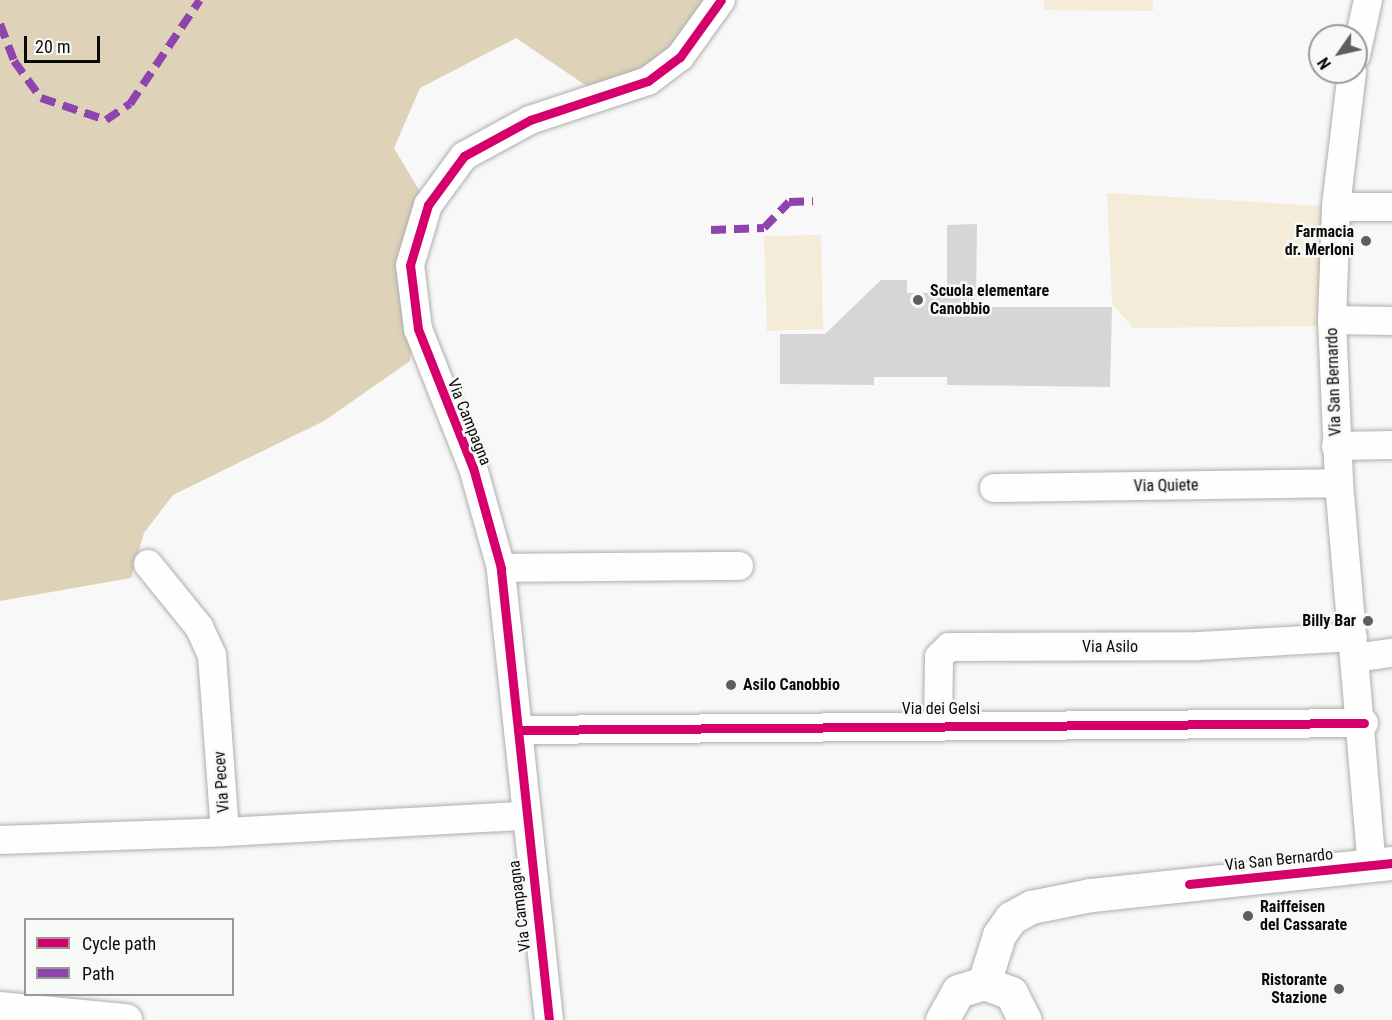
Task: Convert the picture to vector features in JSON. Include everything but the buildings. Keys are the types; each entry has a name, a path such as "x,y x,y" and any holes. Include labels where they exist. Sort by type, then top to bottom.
{"main road":[{"name":"Via San Bernardo","path":"984,983 999,935 1011,918 1031,907 1091,895 1382,864"},
{"path":"942,1020 958,991 984,983 1011,993 1025,1020"},
{"path":"0,1008 124,1020"}],"street":[{"name":"Via Campagna","path":"549,1020 525,816 501,568 473,468 418,329 410,266 428,205 464,156 530,120 624,92 666,69 696,39 721,0"},
{"path":"1363,24 1368,0"},
{"name":"Via San Bernardo","path":"1350,84 1335,207 1332,320 1336,446 1354,647 1382,864"},
{"path":"1335,207 1392,207"},
{"path":"1332,320 1392,321"},
{"path":"1336,446 1392,445"},
{"name":"Via Quiete","path":"994,489 1339,483"},
{"name":"Via Pecev","path":"0,840 225,832 212,655 199,627 148,564"},
{"path":"501,568 739,566"},
{"name":"Via Asilo","path":"938,724 939,657 949,647 1354,647 1392,653"},
{"name":"Via dei Gelsi","path":"518,730 938,724 1364,723"},
{"path":"225,832 525,816"}],"shaded area":[{"path":"0,0 704,0 660,59 591,89 516,38 420,88 394,148 428,205 410,361 324,421 173,495 144,533 131,578 0,601"},
{"path":"1044,0 1153,0 1153,11 1044,10"},
{"path":"1107,193 1336,207 1332,326 1133,328 1112,303"},
{"path":"821,235 823,329 767,331 764,236"}],"marked path":[{"path":"0,24 14,61 41,98 106,120 130,104 200,0"},
{"path":"711,230 764,228 789,202 813,201"}],"cycle path":[{"path":"549,1020 501,568 473,468 418,329 410,265 428,205 464,156 530,120 648,81 680,57 721,0"},
{"path":"518,730 1364,723"},
{"path":"1189,884 1392,863"}],"place":[{"name":"Farmacia dr. Merloni","path":"1366,241"},
{"name":"Scuola elementare Canobbio","path":"918,300"},
{"name":"Billy Bar","path":"1368,621"},
{"name":"Asilo Canobbio","path":"731,685"},
{"name":"Raiffeisen del Cassarate","path":"1248,916"},
{"name":"Ristorante Stazione","path":"1339,989"}]}
